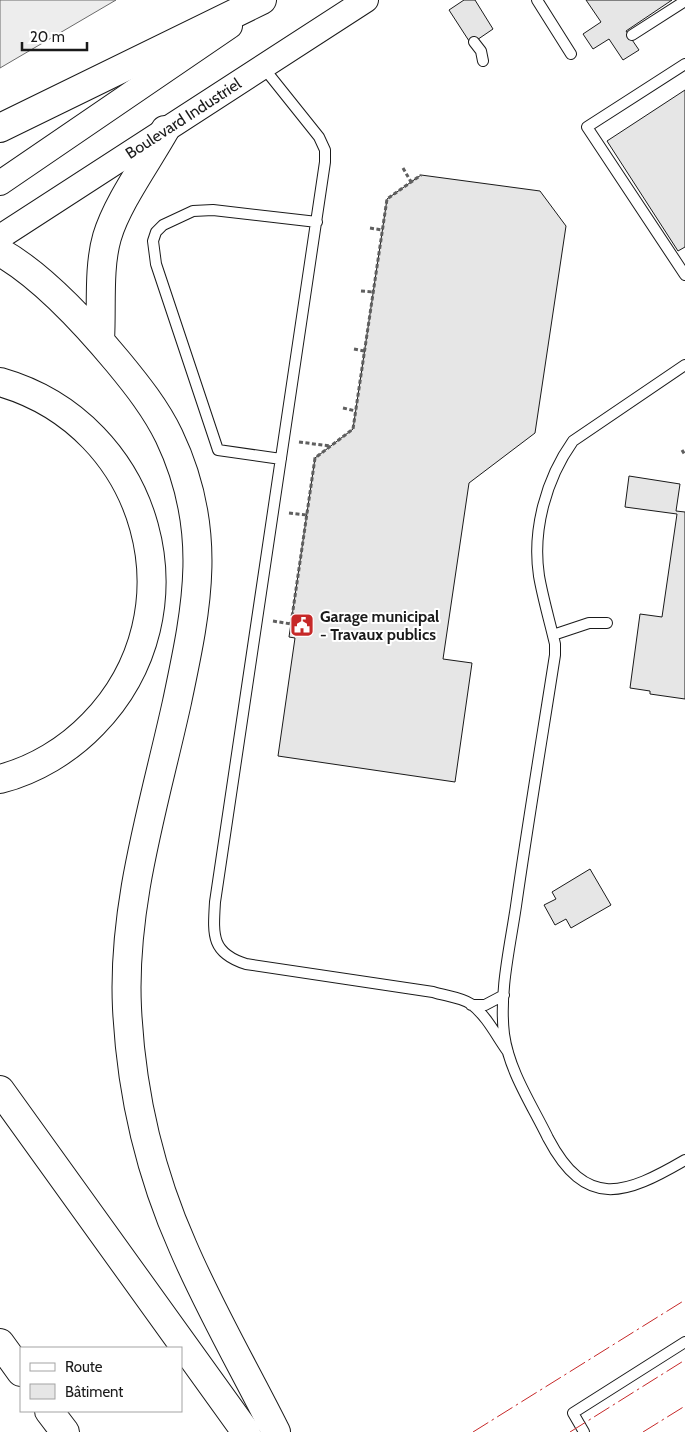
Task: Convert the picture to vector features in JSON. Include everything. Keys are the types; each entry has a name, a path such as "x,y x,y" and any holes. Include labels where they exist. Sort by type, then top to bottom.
{"main road":[{"path":"0,128 262,0"},
{"path":"100,340 102,264 107,236 120,208 165,130"},
{"path":"0,252 24,269 100,340 144,396 169,437 189,493 195,522 198,554 198,593 193,628 150,822 132,914 127,967 127,1006 133,1074 159,1182 180,1240 215,1316 276,1432"},
{"path":"0,382 28,392 64,413 108,455 130,489 144,525 152,584 148,625 143,644 127,679 103,714 80,737 54,755 24,772 0,779"},
{"path":"0,1090 246,1432"},
{"path":"0,1343 20,1371"},
{"path":"50,1412 65,1432"}],"street":[{"path":"0,183 267,0"},
{"name":"Boulevard Industriel","path":"0,237 366,0"}],"lane":[{"path":"537,0 571,54"},
{"path":"632,35 685,2"},
{"path":"474,42 481,51 483,61"},
{"path":"685,64 587,128 685,276"},
{"path":"263,66 319,137 325,150 316,222 215,902 213,928 215,941 222,952 234,960 246,964 433,992 458,998 471,1005 485,1018 508,1052"},
{"path":"281,459 218,450 156,264 153,241 156,232 163,225 193,211 213,210 316,222"},
{"path":"685,365 589,428 573,441 562,457 547,493 538,541 539,576 553,635 555,655 529,817 504,995 504,1033 516,1074 560,1161 574,1175 591,1186 604,1189 621,1189 662,1173 685,1160"},
{"path":"553,635 589,623 607,623"},
{"path":"471,1005 486,1005 504,995"},
{"path":"584,1432 572,1413 685,1342"}],"path":[{"path":"402,168 411,182"},
{"path":"271,621 291,624 315,458 353,429 387,200 421,175"},
{"path":"370,228 382,230"},
{"path":"361,290 373,292"},
{"path":"354,349 364,352"},
{"path":"343,408 356,411"},
{"path":"297,442 330,446"},
{"path":"682,450 685,455"}],"shaded area":[{"path":"0,0 116,0 0,68"}],"building":[{"path":"464,0 475,0 493,29 471,44 449,10"},
{"path":"586,0 672,0 626,31 639,50 623,60 609,39 593,49 583,34 601,22"},
{"path":"685,90 685,247 678,251 607,141"},
{"path":"421,175 540,191 566,226 535,433 469,483 443,659 472,663 455,782 278,756 295,638 289,637 315,458 353,429 387,199"},
{"path":"629,476 680,484 676,511 685,512 685,699 650,694 650,691 630,688 640,614 662,617 677,514 625,507"},
{"path":"590,869 611,905 571,928 566,919 555,925 544,905 556,899 552,892"}],"power":[{"path":"473,1432 685,1300"},
{"path":"570,1432 685,1360"},
{"path":"643,1432 685,1406"}],"place":[{"name":"Garage municipal - Travaux publics","path":"302,625"}]}
